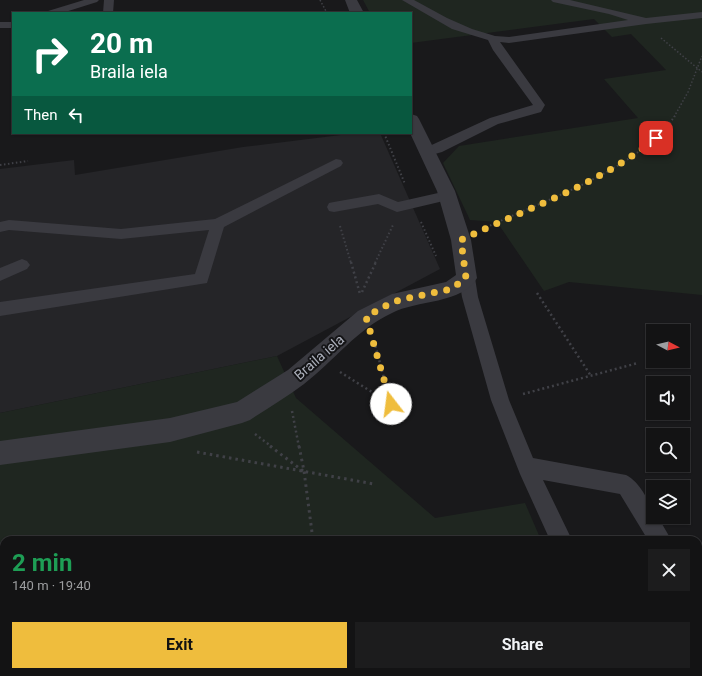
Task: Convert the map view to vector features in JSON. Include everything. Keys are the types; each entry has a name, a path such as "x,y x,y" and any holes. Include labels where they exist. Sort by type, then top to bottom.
{"street":[{"path":"350,0 356,12"},
{"path":"412,121 428,152 447,196 461,240 466,278"},
{"name":"Braila iela","path":"0,453 170,430 242,412 296,378 366,317 399,300 451,289 466,278"}],"lane":[{"path":"55,12 94,0"},
{"path":"108,0 108,12"},
{"path":"407,0 471,34 493,40 509,40 646,21 702,15"},
{"path":"556,0 646,21"},
{"path":"0,25 12,25"},
{"path":"428,152 494,121 537,109 539,105 497,48 493,40"},
{"path":"0,227 9,225 121,234 218,224 336,163"},
{"path":"334,207 379,199 397,207 447,196"},
{"path":"0,309 201,279 218,224"},
{"path":"0,275 22,265"},
{"path":"466,278 470,297 500,400 527,467 559,536"},
{"path":"527,467 626,485 658,536"}],"path":[{"path":"320,0 326,12"},
{"path":"646,21 654,33 683,55 702,72"},
{"path":"461,240 603,174 641,150 669,124 686,98 702,56"},
{"path":"0,165 28,161"},
{"path":"334,207 360,296 398,212 397,207"},
{"path":"537,293 591,376"},
{"path":"334,368 391,404 366,317"},
{"path":"500,400 638,363"},
{"path":"290,405 304,472 312,536"},
{"path":"250,430 304,472"},
{"path":"195,451 374,484"}],"shaded area":[{"path":"363,0 702,0 702,295 569,282 544,291 497,222 470,220 443,163 459,146 638,118 604,79 666,70 631,34 612,37 594,19 412,43 412,12 369,12"},
{"path":"349,134 380,134 440,269 277,356 0,413 0,169 74,160 75,175 243,147"},
{"path":"277,356 296,398 435,518 525,503 539,536 0,536 0,413"}],"route":[{"path":"391,404 366,317 399,300 451,289 466,278 461,240 497,222 555,198 603,174 641,150 656,138"}]}
